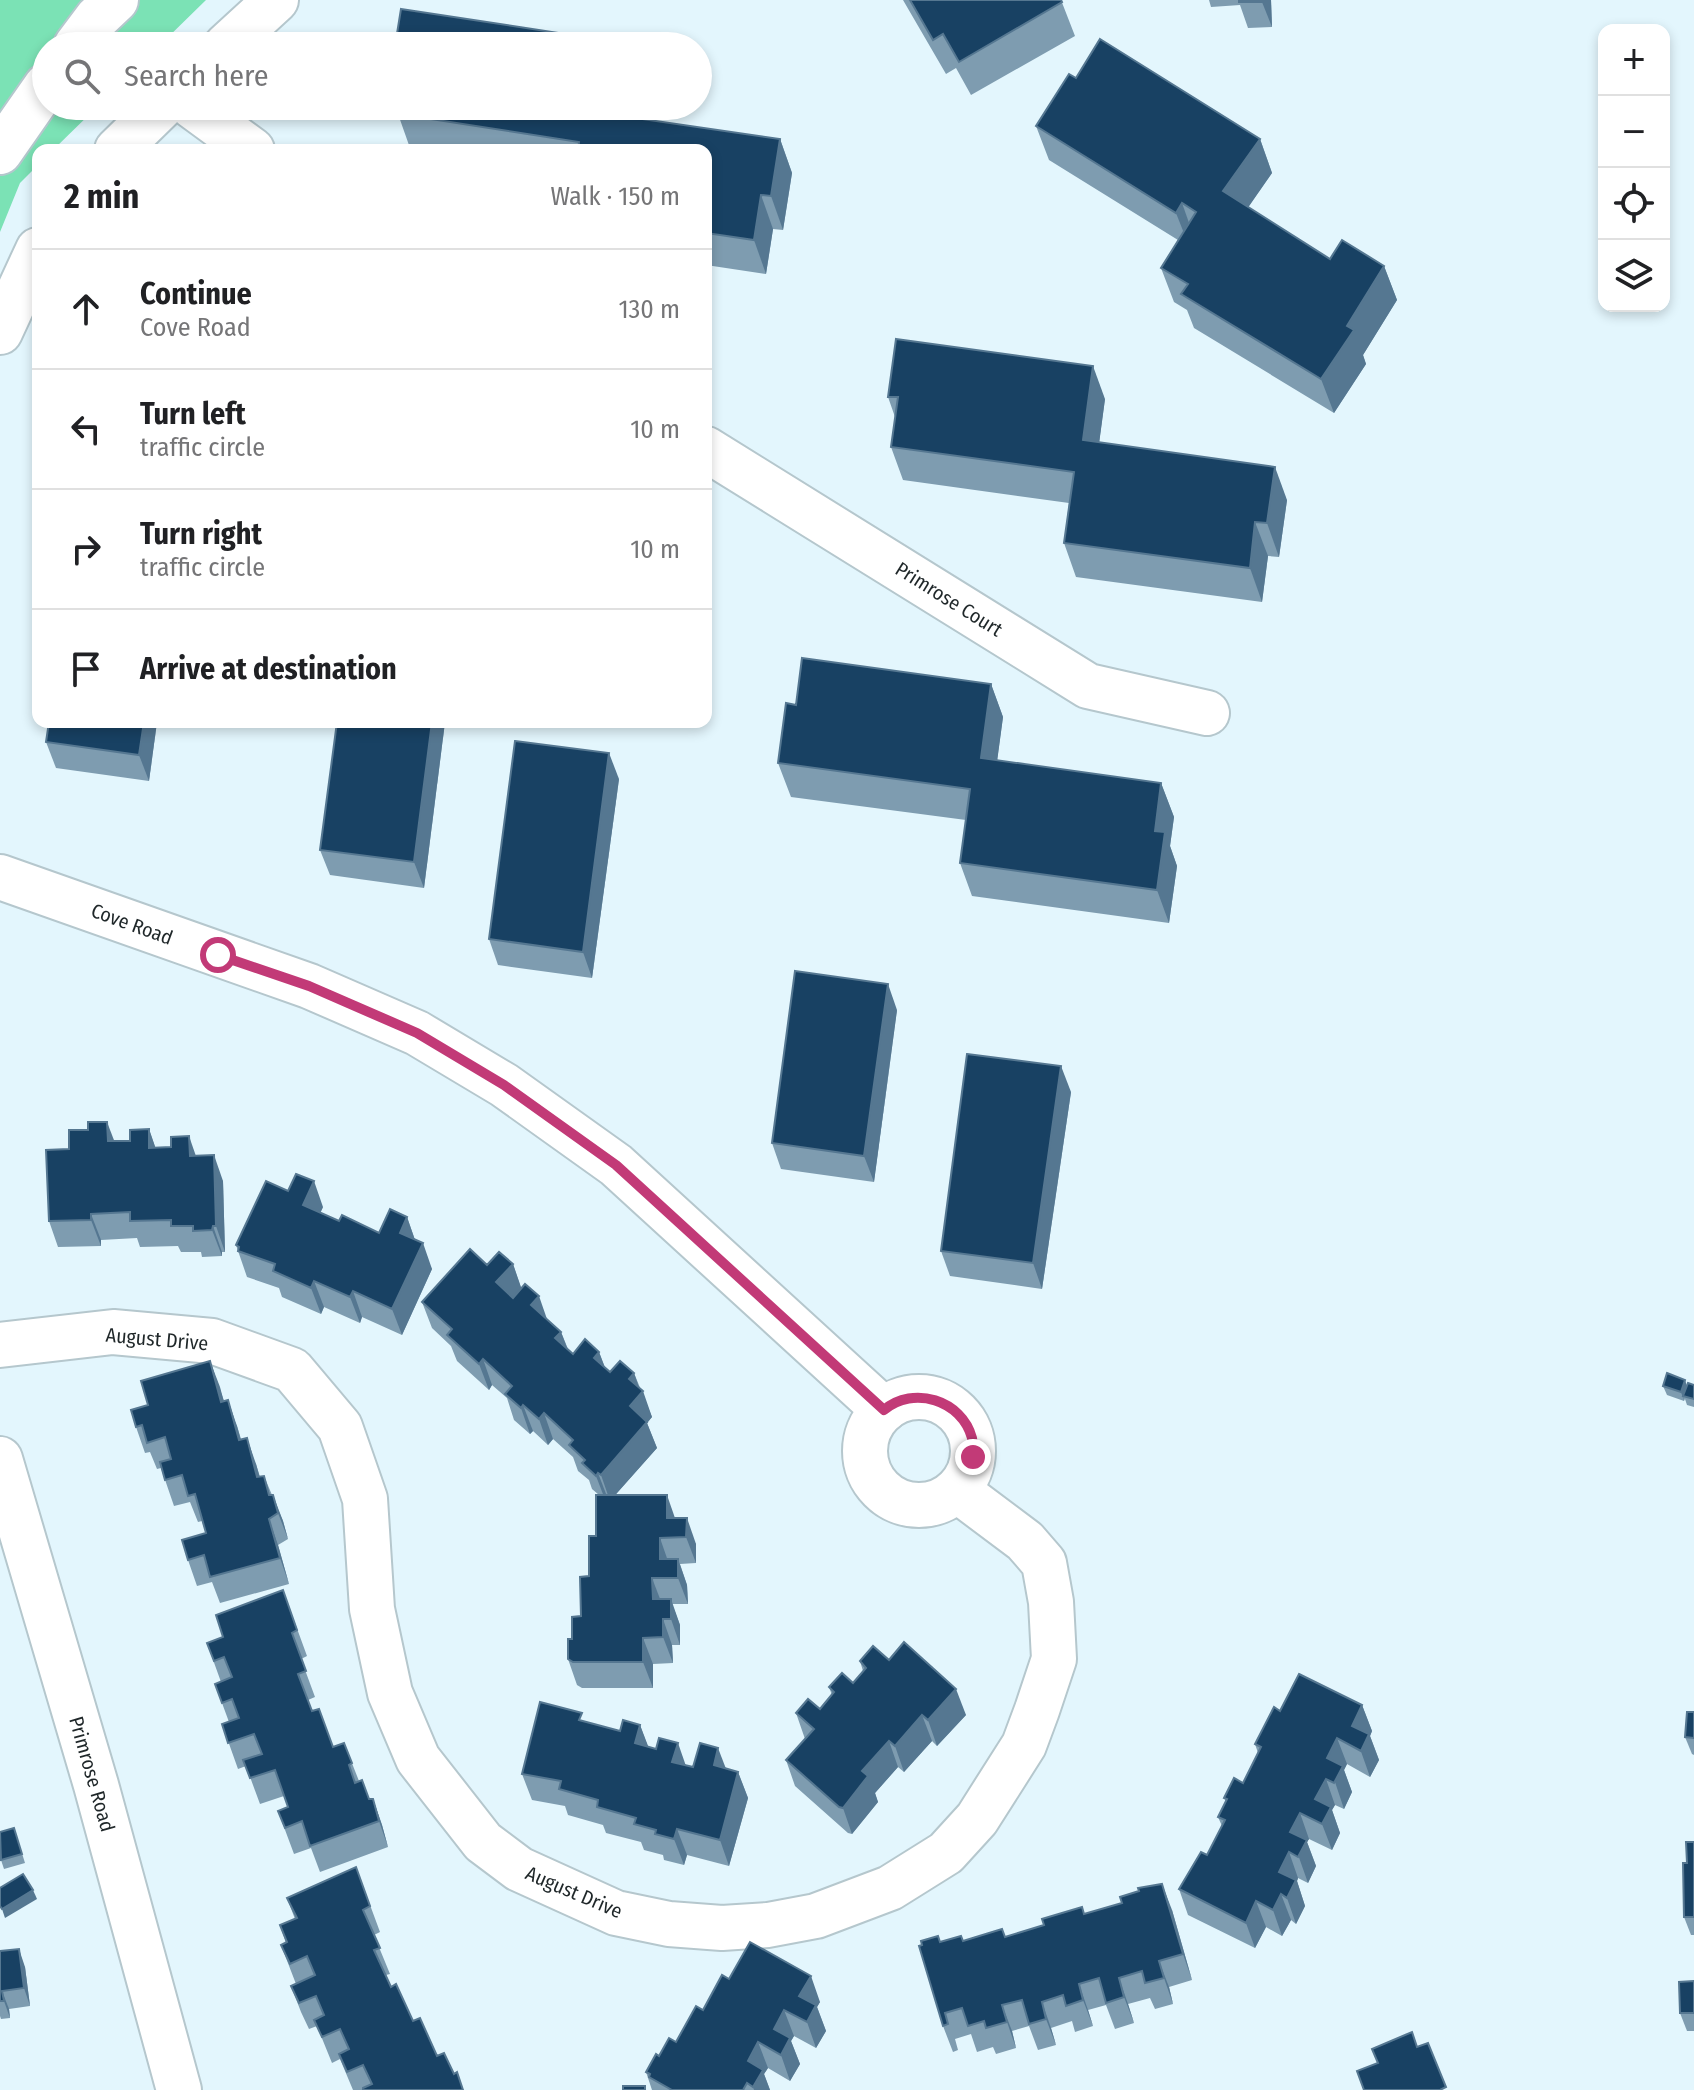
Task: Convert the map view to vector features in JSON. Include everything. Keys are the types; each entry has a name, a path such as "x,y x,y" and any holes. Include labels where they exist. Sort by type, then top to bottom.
{"street":[{"path":"241,32 276,0"},
{"path":"0,152 32,106"},
{"path":"123,144 148,120"},
{"path":"211,120 244,144"},
{"path":"0,332 32,263"},
{"name":"Primrose Court","path":"712,453 1088,686 1207,713"},
{"name":"Cove Road","path":"0,877 309,986 417,1033 504,1085 616,1165 884,1410"},
{"name":"August Drive","path":"0,1345 113,1332 212,1341 292,1370 340,1427 365,1499 372,1609 390,1693 418,1759 483,1842 519,1869 616,1913 669,1924 737,1927 816,1916 890,1888 946,1853 984,1809 1024,1745 1054,1659 1051,1602 1044,1563 1025,1541 957,1490"},
{"path":"919,1397 951,1407 964,1421 972,1438 973,1457 968,1474 957,1490 942,1500 924,1505 905,1503 888,1496 875,1483 867,1468 864,1451 867,1434 875,1419 902,1400 919,1397"},
{"name":"Primrose Road","path":"0,1459 96,1785 179,2090"}],"green space":[{"path":"0,0 206,0 173,32 32,32 32,120 84,120 59,144 32,144 32,171 20,183 0,232"}],"building":[{"path":"910,0 1062,2 959,62 943,34 933,40"},
{"path":"1262,0 1262,2 1239,2"},
{"path":"401,9 552,32 397,32"},
{"path":"1100,39 1260,139 1223,191 1330,259 1342,240 1384,266 1347,326 1354,330 1321,379 1181,294 1188,284 1161,268 1196,212 1182,203 1176,213 1036,126 1069,74 1076,78"},
{"path":"437,120 649,120 780,139 771,196 761,195 754,240 712,234 712,144 579,142"},
{"path":"896,339 1093,366 1083,440 1275,467 1267,523 1255,522 1250,568 1064,543 1074,472 891,447 898,397 888,397"},
{"path":"802,658 991,684 981,758 1161,783 1155,831 1165,832 1157,890 960,863 970,789 778,763 786,703 796,705"},
{"path":"48,728 143,728 139,755 46,742"},
{"path":"336,728 431,728 414,862 320,850"},
{"path":"515,741 609,753 583,952 489,939"},
{"path":"795,971 888,984 864,1156 772,1143"},
{"path":"967,1054 1061,1066 1033,1263 941,1251"},
{"path":"88,1122 107,1122 108,1141 130,1141 130,1130 149,1129 149,1148 171,1147 171,1137 189,1136 190,1156 214,1155 216,1226 212,1230 193,1231 193,1226 171,1226 171,1220 130,1221 130,1212 91,1214 91,1220 49,1221 46,1150 69,1149 69,1130 88,1130"},
{"path":"296,1174 314,1181 303,1205 339,1221 342,1215 379,1233 390,1209 407,1217 400,1233 423,1243 392,1309 353,1291 350,1297 314,1281 311,1288 273,1271 275,1264 238,1251 236,1245 266,1181 288,1191"},
{"path":"470,1249 487,1265 499,1252 513,1264 496,1282 513,1298 525,1284 539,1296 531,1305 561,1332 555,1338 573,1354 585,1339 599,1352 594,1358 610,1372 620,1361 634,1373 629,1379 643,1391 630,1406 647,1422 601,1475 598,1473 596,1476 582,1463 585,1460 569,1445 573,1440 544,1413 539,1419 505,1394 512,1386 483,1359 479,1364 447,1335 452,1329 422,1302"},
{"path":"210,1361 221,1402 228,1400 239,1440 247,1438 257,1477 264,1476 269,1495 273,1495 278,1513 269,1519 280,1558 210,1577 204,1555 188,1560 182,1540 206,1533 195,1494 188,1496 182,1475 165,1480 160,1462 171,1459 165,1437 147,1443 142,1425 136,1427 131,1410 148,1405 141,1381"},
{"path":"1667,1373 1685,1380 1681,1392 1663,1386"},
{"path":"1688,1383 1694,1385 1694,1399 1683,1396"},
{"path":"596,1495 667,1495 667,1518 687,1518 686,1537 660,1538 660,1559 678,1559 678,1578 652,1578 653,1599 671,1599 671,1619 663,1619 663,1637 643,1638 643,1662 573,1662 568,1659 572,1617 581,1616 580,1577 589,1576 589,1536 596,1536"},
{"path":"283,1590 297,1630 292,1633 306,1671 298,1674 312,1711 319,1709 333,1747 344,1743 352,1763 349,1765 355,1783 362,1780 369,1799 373,1799 379,1821 310,1846 302,1821 285,1828 278,1811 288,1807 275,1770 250,1778 243,1760 262,1754 254,1734 228,1743 222,1724 239,1718 232,1699 222,1703 215,1684 232,1677 224,1657 214,1661 207,1643 223,1637 216,1615"},
{"path":"904,1642 956,1689 928,1720 922,1715 895,1746 889,1741 862,1771 868,1776 843,1808 839,1807 786,1760 814,1729 796,1713 808,1699 820,1709 834,1692 829,1687 842,1673 853,1683 866,1668 860,1661 873,1646 889,1660"},
{"path":"1299,1674 1362,1705 1352,1726 1369,1734 1361,1751 1337,1738 1327,1758 1343,1766 1334,1783 1326,1779 1315,1799 1331,1807 1322,1824 1300,1813 1290,1832 1307,1840 1298,1857 1289,1852 1279,1872 1296,1880 1287,1898 1281,1894 1273,1910 1256,1901 1246,1923 1179,1889 1201,1852 1207,1855 1225,1820 1218,1817 1234,1778 1243,1783 1261,1747 1255,1744 1274,1707 1280,1711"},
{"path":"540,1702 582,1713 579,1720 620,1731 623,1720 640,1725 635,1743 656,1749 659,1738 678,1743 672,1762 693,1767 700,1743 718,1748 714,1765 738,1772 720,1840 677,1829 674,1839 655,1834 656,1830 634,1824 636,1818 597,1807 598,1800 559,1789 561,1781 522,1774"},
{"path":"1687,1712 1694,1712 1694,1738 1685,1737"},
{"path":"14,1828 22,1854 1,1860 0,1832"},
{"path":"1686,1842 1694,1842 1694,1917 1684,1917 1683,1863 1687,1863"},
{"path":"356,1867 370,1906 363,1910 380,1948 374,1950 391,1987 396,1984 413,2021 420,2018 437,2056 444,2053 454,2074 457,2072 463,2090 363,2090 372,2084 363,2065 347,2072 339,2054 349,2049 340,2029 322,2037 314,2020 324,2015 316,1996 299,2003 291,1986 315,1975 307,1956 290,1964 281,1945 287,1942 280,1925 297,1918 287,1898"},
{"path":"23,1874 33,1890 2,1909 0,1888"},
{"path":"1162,1884 1183,1954 1159,1961 1164,1978 1145,1983 1142,1971 1119,1978 1124,1997 1106,2003 1099,1978 1079,1984 1083,2000 1066,2006 1063,1995 1042,2002 1046,2019 1029,2024 1022,2000 1002,2005 1007,2022 986,2028 984,2021 968,2026 962,2008 945,2013 948,2024 943,2026 919,1946 922,1945 921,1941 938,1936 940,1942 961,1936 963,1941 1002,1929 1005,1937 1044,1925 1042,1919 1082,1907 1084,1914 1122,1903 1120,1897 1139,1891 1138,1888"},
{"path":"750,1942 811,1976 799,1996 816,2005 807,2022 784,2010 774,2029 790,2038 781,2055 758,2042 748,2061 763,2070 753,2087 747,2083 743,2090 672,2090 649,2077 650,2074 646,2072 656,2054 659,2056 669,2038 676,2042 696,2006 703,2010 722,1975 729,1979"},
{"path":"19,1949 24,1988 2,1991 4,2001 0,2001 0,1951"},
{"path":"1694,1981 1694,2013 1680,2013 1679,1982"},
{"path":"1412,2032 1417,2047 1428,2043 1446,2087 1440,2090 1364,2090 1357,2071 1378,2063 1372,2049"},
{"path":"623,2086 645,2086 645,2090 623,2090"}],"route":[{"path":"218,955 309,986 417,1033 504,1085 616,1165 884,1410 902,1400 919,1397 951,1407 964,1421 972,1438 973,1457"}]}
